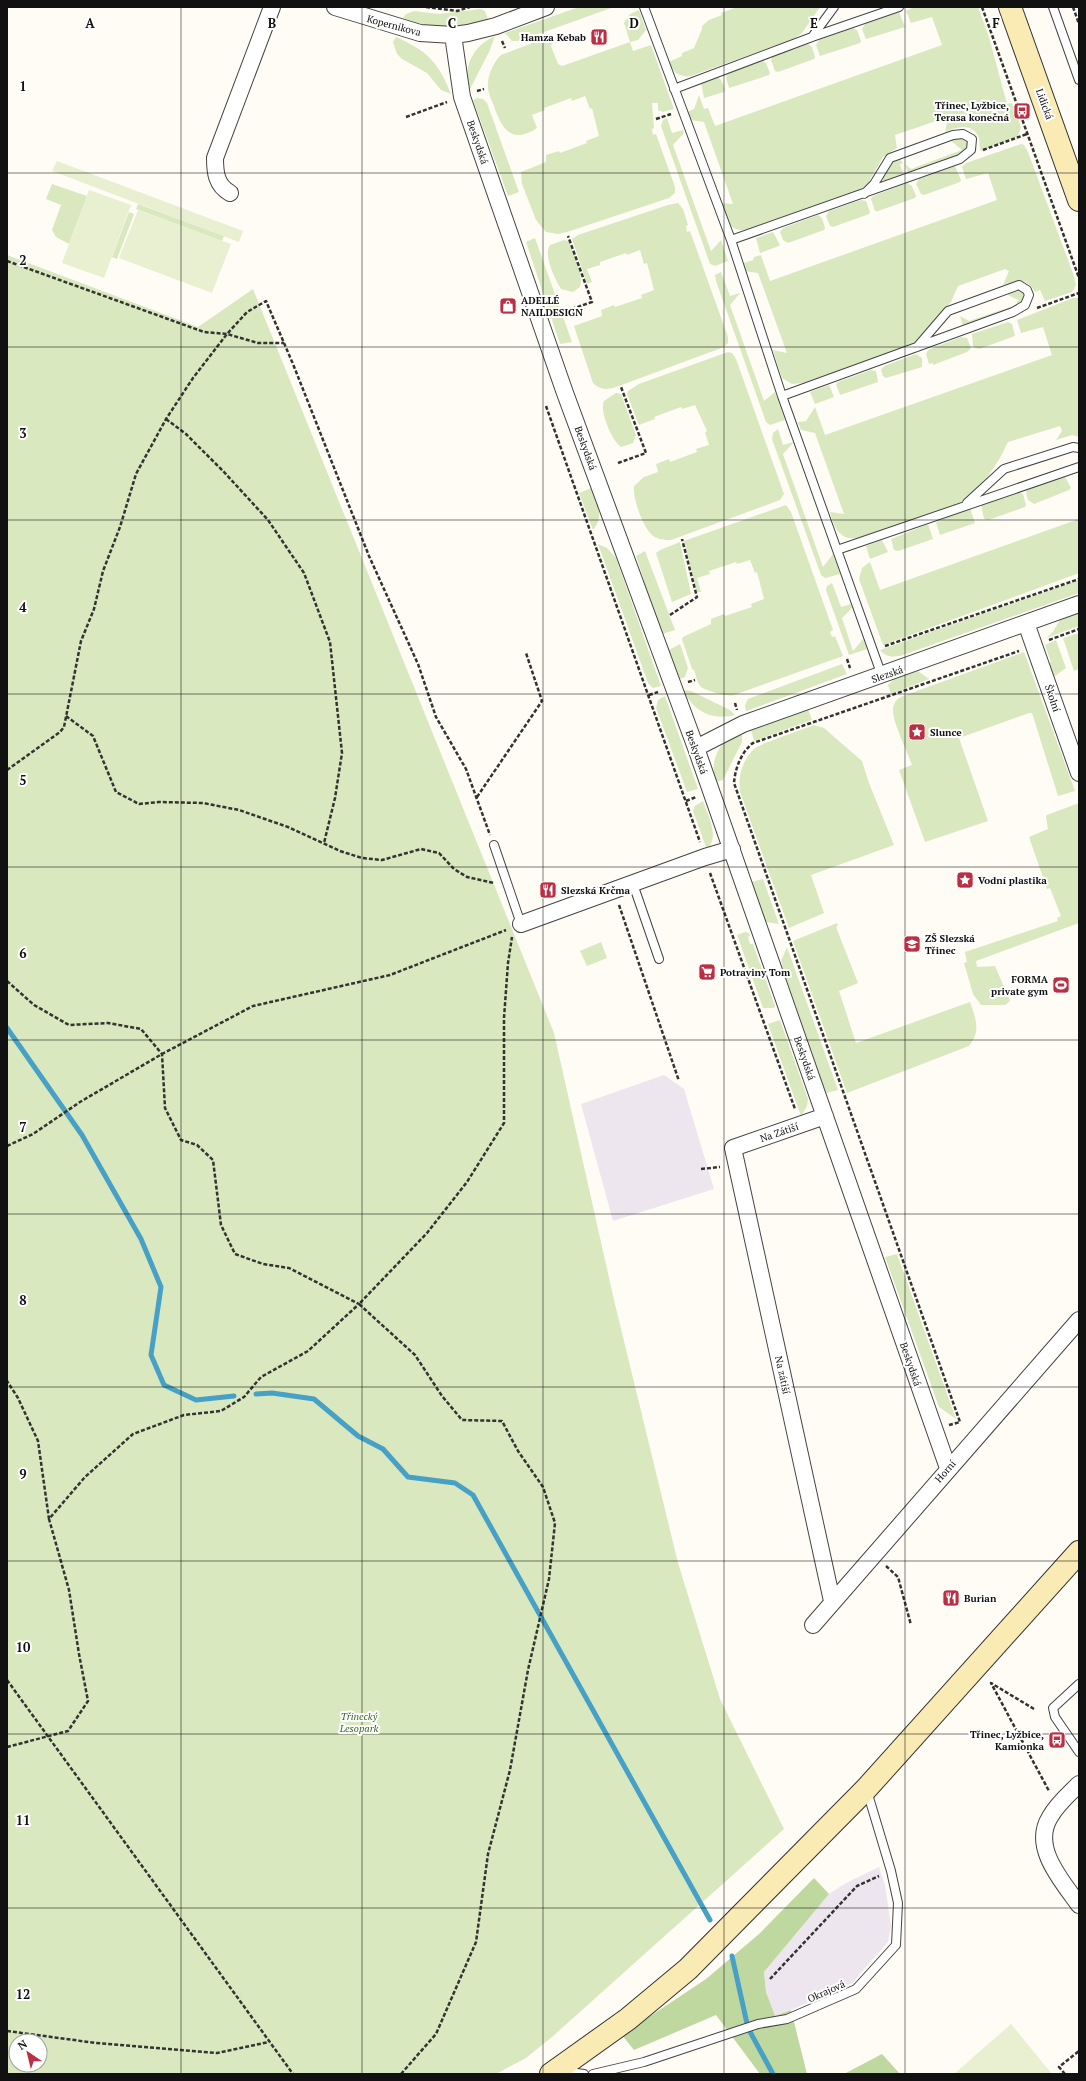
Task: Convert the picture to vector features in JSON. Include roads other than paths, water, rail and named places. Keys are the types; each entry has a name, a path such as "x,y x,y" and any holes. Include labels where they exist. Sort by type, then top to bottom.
{"main road":[{"name":"Lidická","path":"1010,7 1079,200"},
{"path":"554,2072 628,2019 688,1969 866,1789 1079,1552"}],"street":[{"path":"230,193 225,190 217,178 215,173 215,158 272,7"},
{"name":"Kopernikova","path":"335,7 420,33 454,35 468,34 496,26 546,7"},
{"name":"Beskydská","path":"454,35 462,97 566,393 696,748 948,1468"},
{"name":"Slezská","path":"696,748 743,724 882,676 1079,604"},
{"name":"Školní","path":"1026,623 1079,773"},
{"path":"518,926 705,857 732,850"},
{"name":"Na Zátiší","path":"733,1148 825,1116"},
{"name":"Na zátiší","path":"733,1148 832,1602"},
{"name":"Horní","path":"812,1625 1079,1320"},
{"path":"1079,1784 1053,1812 1043,1840 1054,1871 1079,1905"}],"lane":[{"path":"644,7 731,240 782,396 882,676"},
{"path":"812,37 834,7"},
{"path":"674,89 812,37 899,7"},
{"path":"1053,7 1079,80"},
{"path":"731,240 864,194 960,159 971,150 972,139 964,134 954,135 890,158 874,184 864,194"},
{"path":"782,396 917,347 1013,312 1025,305 1030,295 1027,290 1020,285 948,311 917,347"},
{"path":"962,507 1004,469 1073,447 1079,448"},
{"path":"837,550 1079,467"},
{"path":"494,845 508,885 518,926"},
{"path":"633,884 659,959"},
{"path":"1079,1684 1053,1708 1054,1717 1079,1752"},
{"name":"Okrajová","path":"593,2074 644,2062 736,2033 758,2024 787,2019 856,1989 896,1945 898,1903 891,1871 866,1789"},
{"path":"554,2072 584,2074"}],"waterway":[{"path":"7,1028 82,1135 141,1239 161,1287 151,1355 164,1385 196,1400 234,1396"},
{"path":"256,1394 272,1393 314,1399 358,1436 383,1449 408,1477 455,1483 473,1495 710,1920"},
{"path":"732,1956 748,2028 773,2074"}],"place":[{"name":"Hamza Kebab","path":"599,37"},
{"name":"Třinec, Lyžbice, Terasa konečná","path":"1022,111"},
{"name":"ADELLÉ NAILDESIGN","path":"508,306"},
{"name":"Slunce","path":"917,732"},
{"name":"Vodní plastika","path":"965,880"},
{"name":"Slezská Krčma","path":"548,890"},
{"name":"ZŠ Slezská Třinec","path":"912,944"},
{"name":"Potraviny Tom","path":"707,972"},
{"name":"FORMA private gym","path":"1061,985"},
{"name":"Burian","path":"951,1598"},
{"name":"Třinec, Lyžbice, Kamionka","path":"1057,1740"}],"park label":[{"name":"Třinecký Lesopark","path":"359,1722"}]}
